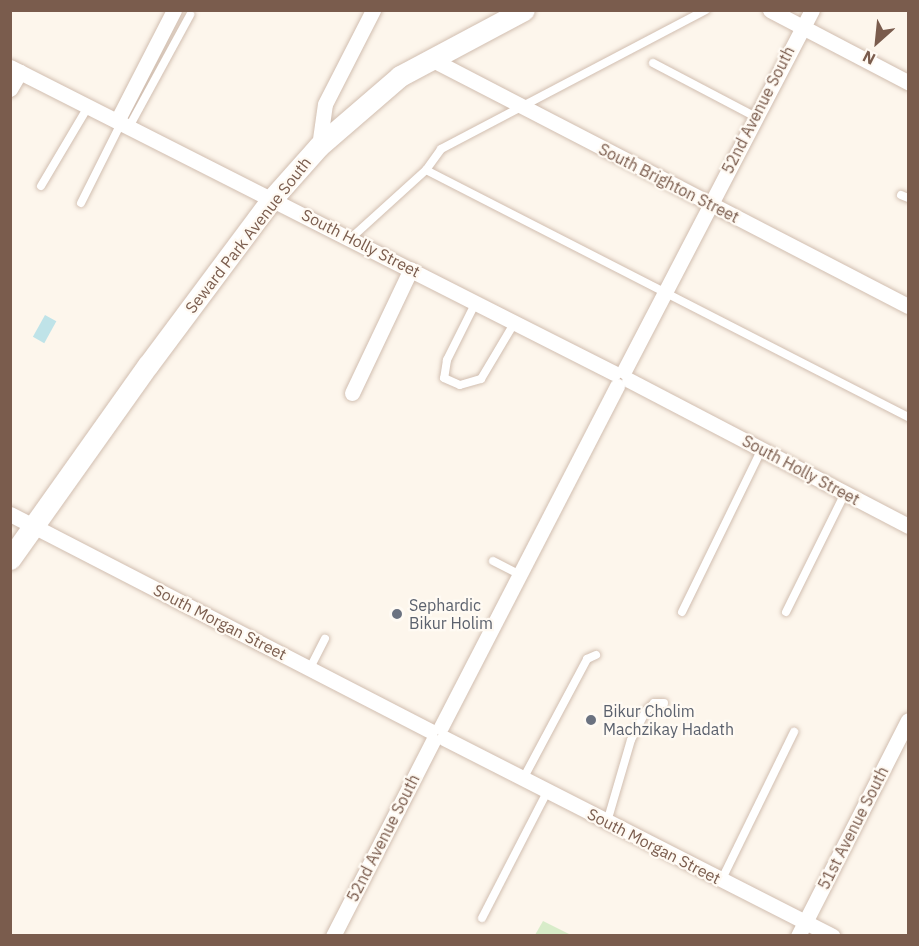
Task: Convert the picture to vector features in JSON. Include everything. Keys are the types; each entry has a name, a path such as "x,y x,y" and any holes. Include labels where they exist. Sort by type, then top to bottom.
{"main road":[{"name":"Seward Park Avenue South","path":"10,559 271,200 319,146 400,76 429,58 524,10"}],"street":[{"path":"122,124 174,10"},
{"path":"319,146 326,104 373,10"},
{"path":"770,10 909,82"},
{"name":"52nd Avenue South","path":"333,936 754,116 812,10"},
{"name":"South Brighton Street","path":"429,58 909,306"},
{"path":"10,89 15,69"},
{"name":"South Holly Street","path":"15,69 271,200 351,238 909,526"},
{"path":"352,393 411,269"},
{"name":"South Morgan Street","path":"10,514 523,780 832,936"},
{"name":"51st Avenue South","path":"798,936 909,720"}],"lane":[{"path":"351,238 426,170 441,149 519,105 537,100 706,10"},
{"path":"81,203 122,124 190,15"},
{"path":"653,63 754,116"},
{"path":"41,186 88,107"},
{"path":"426,170 664,294 909,417"},
{"path":"476,302 447,360 442,372 444,378 460,385 482,379 515,322"},
{"path":"682,612 762,450"},
{"path":"786,612 845,493"},
{"path":"493,561 519,574"},
{"path":"310,668 325,639"},
{"path":"523,780 587,659 596,656"},
{"path":"607,822 632,740 646,711 654,703 664,704"},
{"path":"722,879 794,732"},
{"path":"483,918 547,792"}],"green space":[{"path":"543,921 571,935 535,935"}],"water":[{"path":"45,315 56,321 44,343 33,337"}],"place":[{"name":"Sephardic Bikur Holim","path":"397,614"},
{"name":"Bikur Cholim Machzikay Hadath","path":"591,720"}]}
